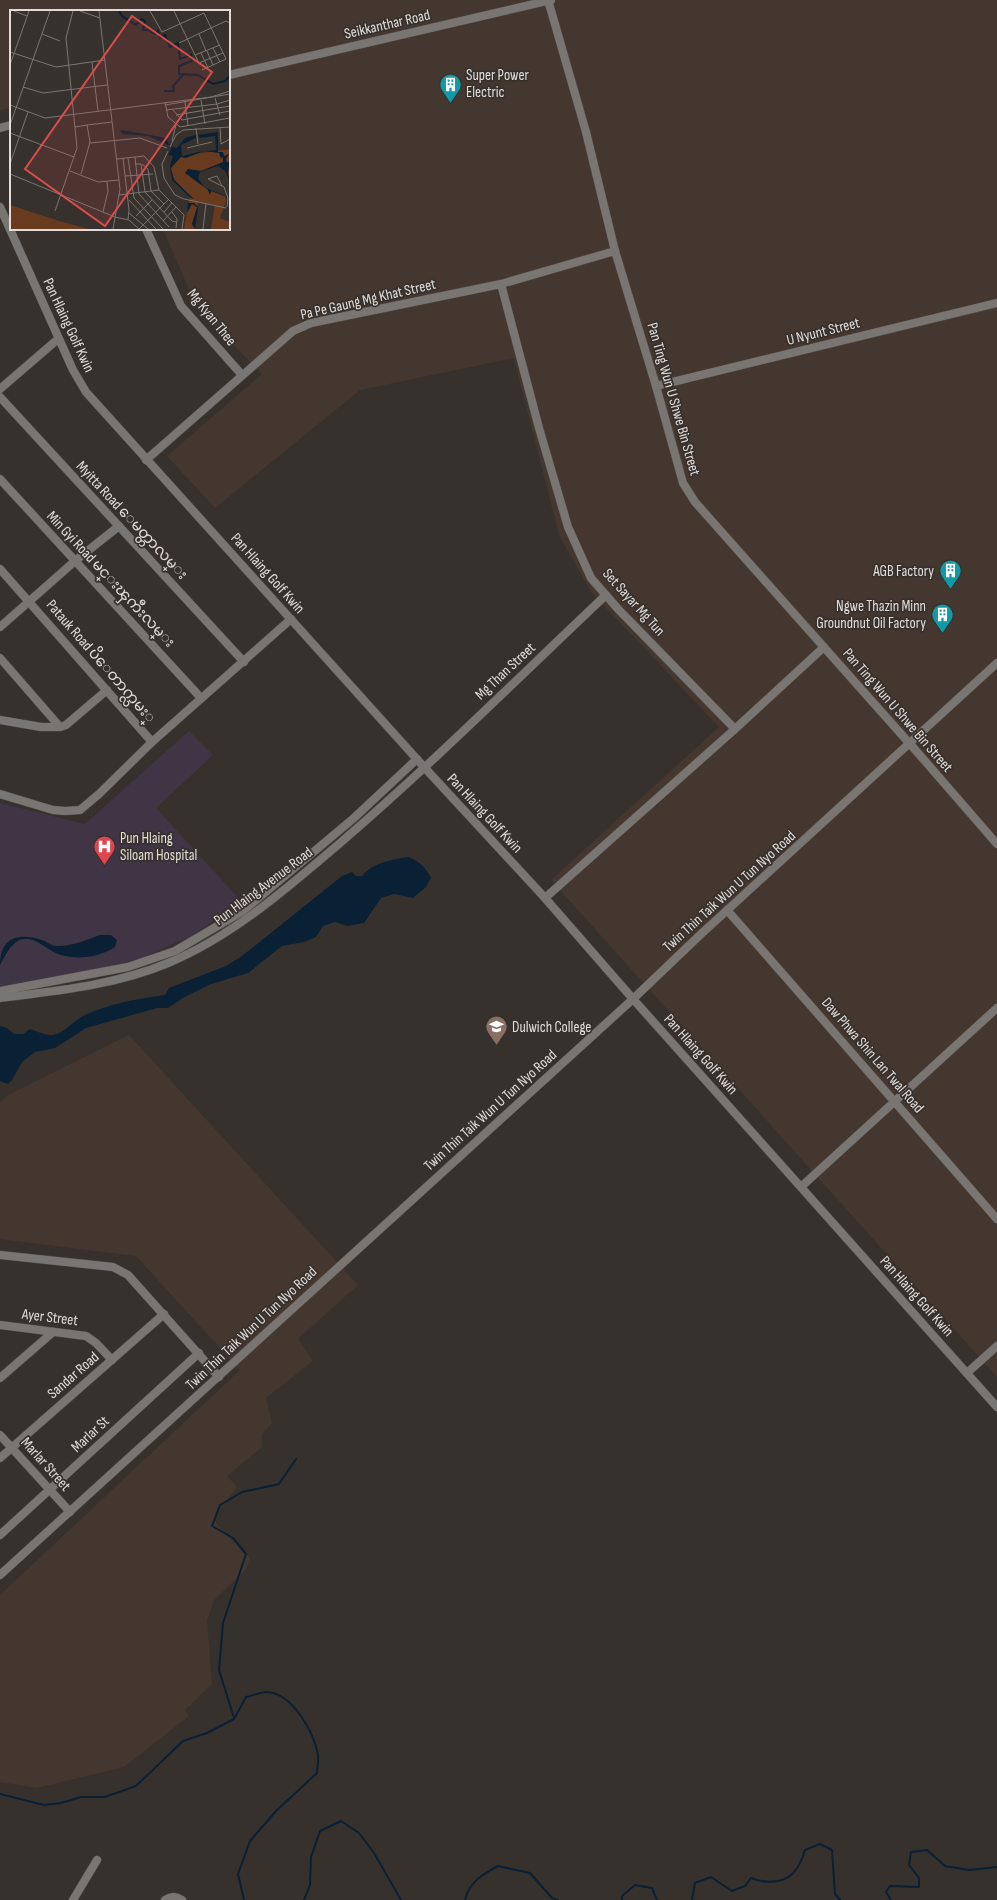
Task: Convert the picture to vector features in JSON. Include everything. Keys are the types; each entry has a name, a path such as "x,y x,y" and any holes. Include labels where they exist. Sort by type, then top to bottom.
{"street":[{"name":"Seikkanthar Road","path":"230,75 549,0"},
{"name":"Pan Ting Wun U Shwe Bin Street","path":"549,0 586,132 615,251 656,386 683,483 695,502 910,743 997,844"},
{"path":"0,128 10,126"},
{"name":"Pan Hlaing Golf Kwin","path":"0,207 10,230"},
{"name":"Pan Hlaing Golf Kwin","path":"10,230 58,339 73,370 86,392 424,768 545,898 633,999 802,1186 997,1407"},
{"name":"Mg Kyan Thee","path":"146,230 181,306 242,375"},
{"name":"Pa Pe Gaung Mg Khat Street","path":"146,460 294,331 311,323 501,284 615,251"},
{"name":"Set Sayar Mg Tun","path":"501,284 539,428 568,527 591,578 735,729"},
{"name":"U Nyunt Street","path":"656,386 997,303"},
{"path":"0,389 58,339"},
{"name":"Myitta Road ေမတ္တာလမ္း","path":"0,396 244,662"},
{"name":"Min Gyi Road မင္းၾကီးလမ္း","path":"0,479 201,698"},
{"path":"0,626 30,602 75,561 119,526"},
{"name":"Patauk Road ပိေတာက္လမး္","path":"0,569 152,742 291,619"},
{"name":"Mg Than Street","path":"424,768 606,595"},
{"path":"545,898 735,729 824,647"},
{"path":"0,658 60,727"},
{"name":"Twin Thin Taik Wun U Tun Nyo Road","path":"0,1575 633,999 727,910 997,663"},
{"path":"0,720 42,727 60,727 66,725 107,690"},
{"path":"0,794 53,810 80,810 99,794 152,742"},
{"name":"Pun Hlaing Avenue Road","path":"0,991 128,967 175,951 243,911 354,818 417,759"},
{"name":"Pun Hlaing Avenue Road","path":"0,998 59,991 105,982 168,963 220,936 272,900 361,825 424,768"},
{"name":"Daw Phwa Shin Lan Twal Road","path":"727,910 997,1219"},
{"path":"802,1186 997,1008"},
{"path":"0,1255 113,1267 128,1274 219,1376"},
{"name":"Sandar Road","path":"0,1458 164,1314"},
{"name":"Ayer Street","path":"0,1325 86,1336 96,1343 112,1360"},
{"path":"0,1378 53,1332"},
{"path":"967,1373 997,1346"},
{"name":"Marlar St","path":"0,1535 199,1353"},
{"name":"Marlar Street","path":"0,1435 70,1512"},
{"path":"73,1900 98,1860"},
{"path":"165,1900 172,1896 178,1897 182,1900"}],"shaded area":[{"path":"0,0 997,0 997,1377 551,880 719,727 591,592 559,535 514,358 360,390 215,508 167,456 262,374 197,308 163,230 230,230 230,10 10,10 10,108 0,110"},
{"name":"Pun Hlaing Siloam Hospital","path":"189,731 213,755 156,808 242,902 189,937 139,959 103,969 0,987 0,803 85,824"},
{"path":"129,1035 358,1285 298,1339 313,1361 266,1398 272,1423 262,1434 262,1447 227,1476 237,1487 216,1512 215,1521 220,1529 250,1558 246,1569 214,1600 207,1620 212,1684 185,1710 189,1716 124,1767 37,1788 0,1782 0,1595 240,1370 136,1256 0,1239 0,1102 8,1095"}],"water":[{"path":"409,857 422,866 431,878 426,887 413,898 394,894 381,898 364,923 347,926 335,922 323,926 316,937 304,942 282,946 248,973 211,984 183,998 168,1008 157,1008 86,1028 55,1048 35,1052 22,1062 12,1080 8,1084 0,1081 0,1026 7,1028 14,1034 23,1034 30,1029 44,1034 54,1035 63,1031 82,1017 105,1007 165,995 169,988 226,966 242,956 342,876 352,872 356,876 362,876 377,865 390,860"},
{"path":"100,935 111,935 117,940 115,947 103,953 89,957 68,957 55,953 33,940 22,939 11,947 0,965 1,955 4,948 8,942 13,939 20,937 36,938 53,946 61,946 78,943"}],"waterway":[{"path":"234,1718 219,1670 223,1623 246,1554 233,1538 212,1526 220,1505 242,1492 279,1484 296,1459"},
{"path":"0,1794 44,1805 61,1803 81,1797 105,1797 136,1786 183,1741 207,1733 234,1719 246,1697 264,1692 276,1694 293,1706 307,1725 316,1746 318,1755 317,1773 276,1811 250,1841 238,1874 244,1900"},
{"path":"304,1900 310,1885 311,1857 320,1831 341,1821 359,1833 374,1853 401,1900"},
{"path":"692,1900 695,1883 711,1877 732,1891 745,1886 751,1878 770,1882 782,1880 793,1873 800,1864 805,1850 820,1844 832,1850 835,1894 840,1900"},
{"path":"891,1900 886,1892 890,1886 919,1887 919,1878 909,1865 911,1852 927,1850 945,1866 969,1870 997,1867"},
{"path":"465,1900 473,1883 487,1872 498,1866 530,1873 552,1898 558,1900"},
{"path":"622,1900 622,1896 635,1885 652,1888 657,1900"}],"place":[{"name":"Super Power Electric","path":"450,104"},
{"name":"AGB Factory","path":"950,590"},
{"name":"Ngwe Thazin Minn Groundnut Oil Factory","path":"942,634"},
{"name":"Pun Hlaing Siloam Hospital","path":"105,866"},
{"name":"Dulwich College","path":"496,1046"}]}
